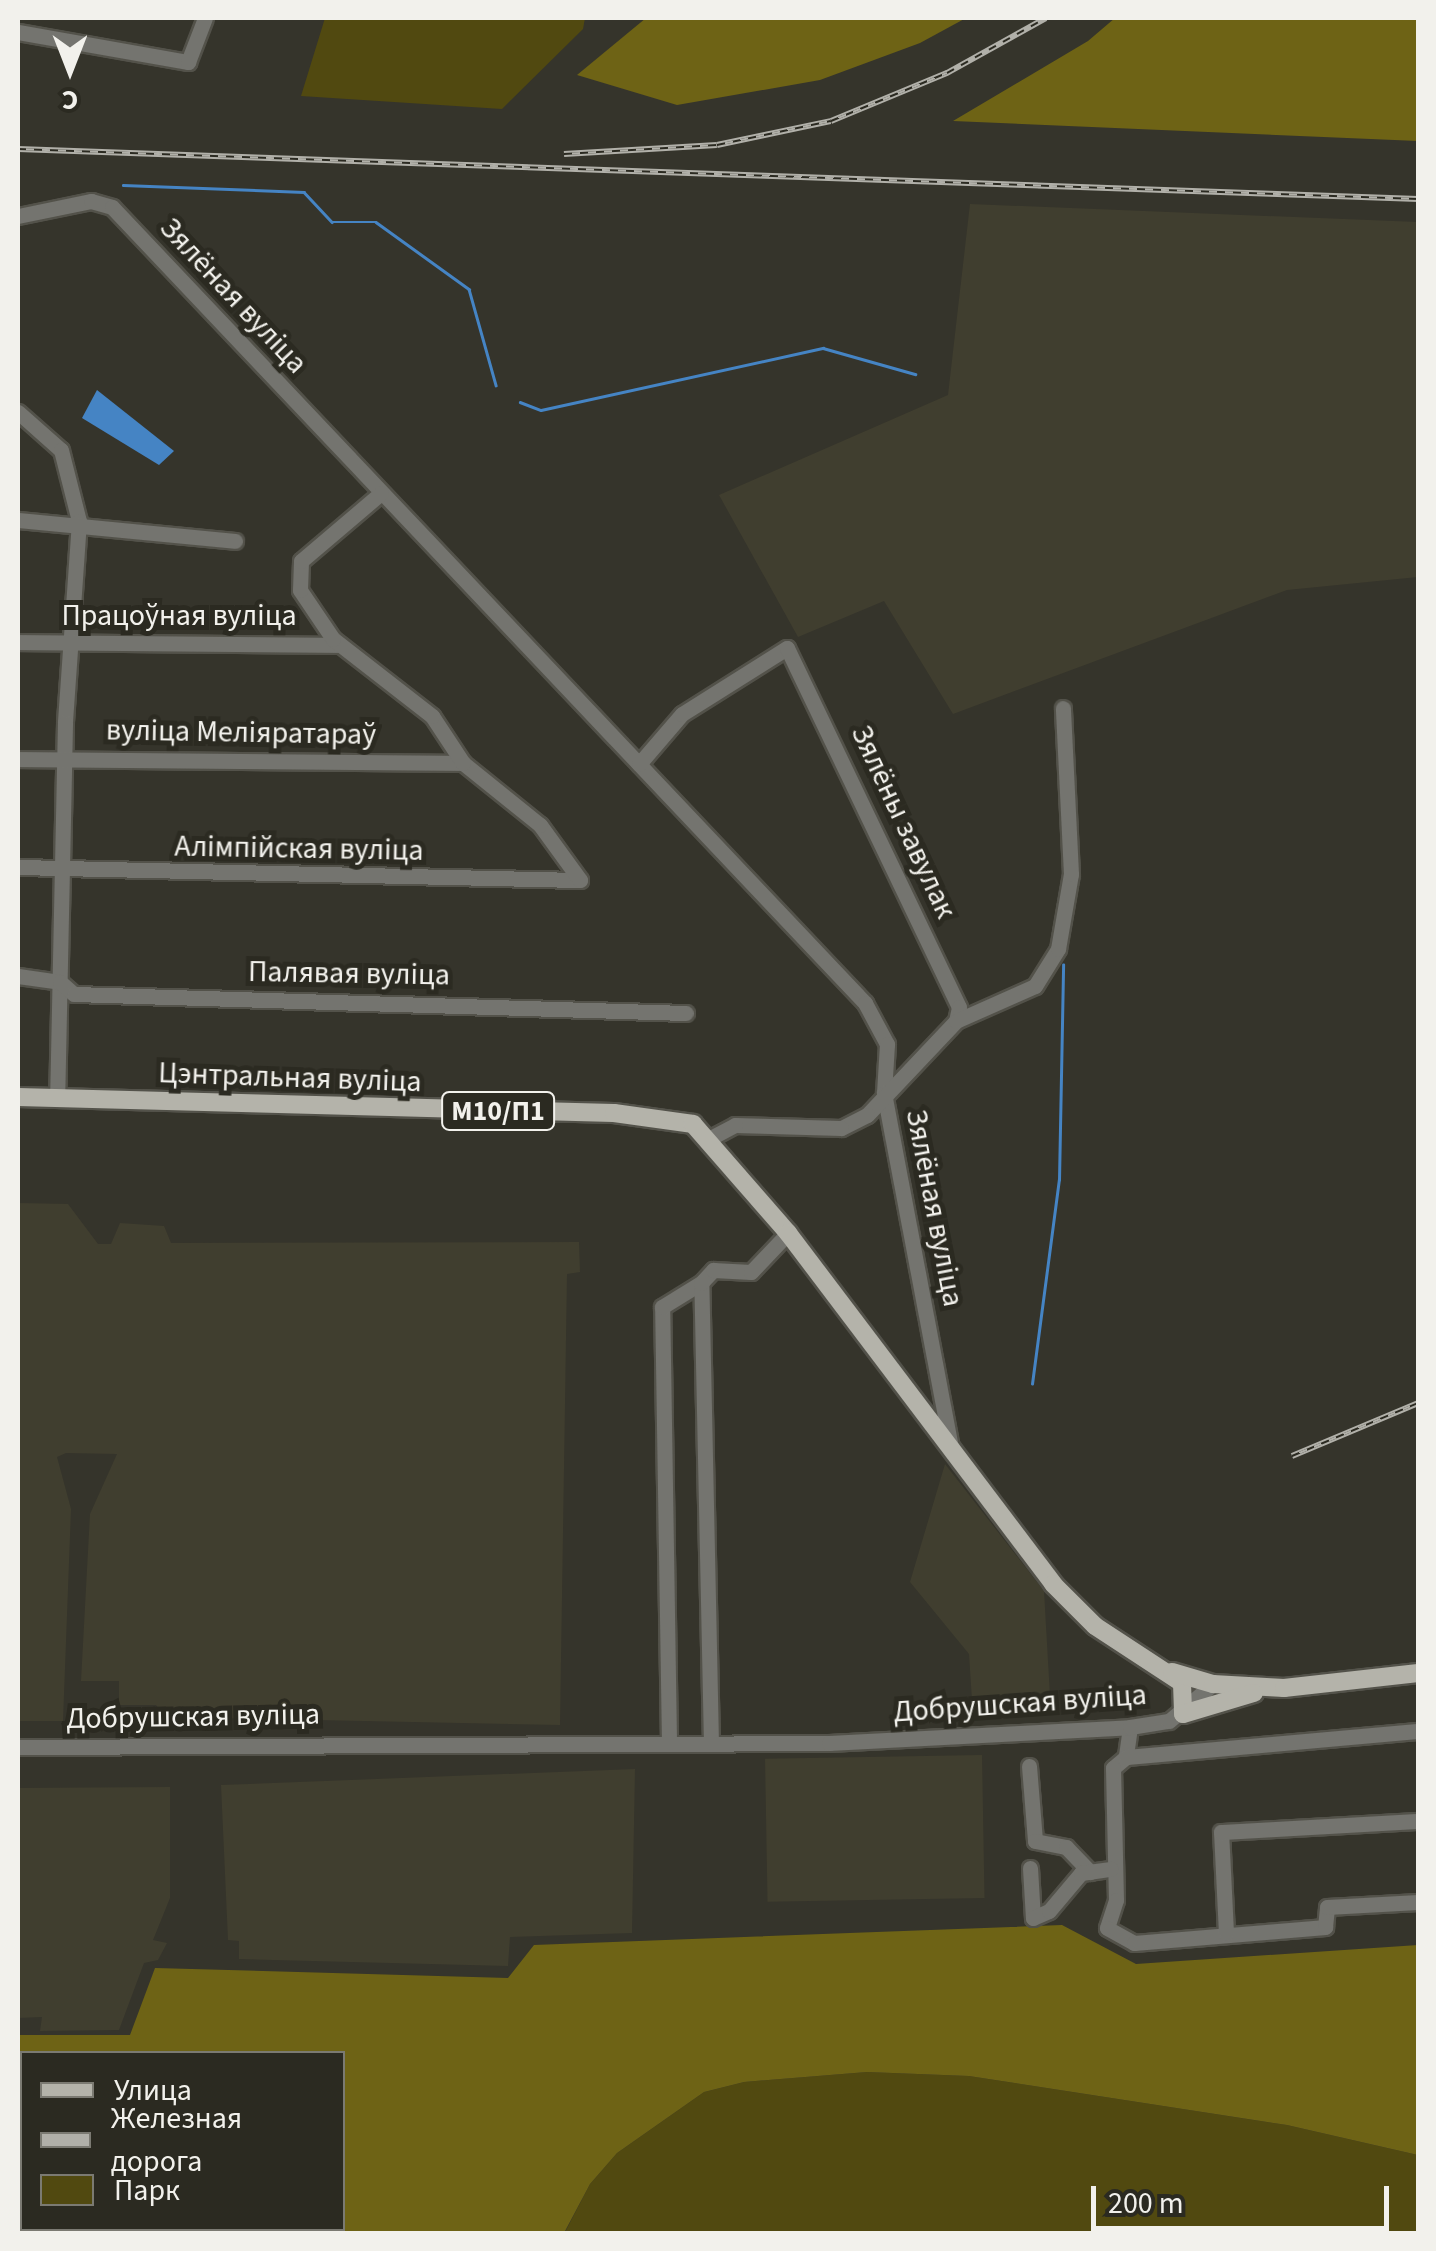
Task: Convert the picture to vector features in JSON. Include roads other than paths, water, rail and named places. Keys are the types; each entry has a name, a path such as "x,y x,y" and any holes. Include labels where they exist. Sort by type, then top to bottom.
{"main road":[{"name":"Цэнтральная вуліца","path":"18,1097 673,1118 712,1138 875,1346 953,1456"},
{"name":"М10/П1","path":"953,1456 1078,1611 1166,1670 1213,1684 1284,1688 1418,1673"},
{"path":"1166,1670 1187,1694 1183,1714 1284,1688"}],"street":[{"path":"18,32 188,62 205,18"},
{"name":"Зялёная вуліца","path":"18,216 108,204 865,1003 887,1044 884,1093 953,1456"},
{"path":"18,412 62,450 79,521 64,759 64,990 56,1099"},
{"path":"381,493 301,561 300,590 340,644 432,716 464,763"},
{"path":"18,520 79,521 234,541"},
{"name":"Працоўная вуліца","path":"18,642 340,644"},
{"name":"Зялёны завулак","path":"638,764 682,714 787,648 955,993 956,1021"},
{"path":"712,1138 735,1125 841,1128 867,1116 884,1093 956,1021 1035,986 1058,949 1071,874 1063,708"},
{"name":"вуліца Меліяратараў","path":"18,758 464,763"},
{"name":"Алімпійская вуліца","path":"18,867 63,872 580,880 540,825 464,763"},
{"name":"Палявая вуліца","path":"18,976 60,982 64,990 686,1013"},
{"path":"669,1742 662,1307 701,1283 713,1270 751,1272 788,1232"},
{"path":"701,1283 711,1744"},
{"name":"Добрушская вуліца","path":"18,1747 711,1744 1130,1728 1183,1714 1213,1684"},
{"path":"1126,1757 1130,1728"},
{"path":"1418,1731 1126,1757 1113,1768 1111,1869 1116,1900 1108,1928 1134,1943 1326,1926 1326,1908 1418,1902"},
{"path":"1029,1766 1035,1841 1066,1847 1090,1872"},
{"path":"1226,1933 1221,1832 1418,1821"},
{"path":"1030,1868 1033,1918 1090,1872 1111,1869"}],"water":[{"path":"97,390 174,451 159,465 82,418"}],"waterway":[{"path":"123,185 304,192 332,222 376,222 469,289 496,385"},
{"path":"520,402 541,410 823,348 915,374"},
{"path":"1032,1384 1059,1180 1063,965"}],"railway":[{"path":"564,154 717,145 831,121 947,73 1046,18"},
{"path":"18,149 1418,199"},
{"path":"1292,1456 1418,1403"}]}
